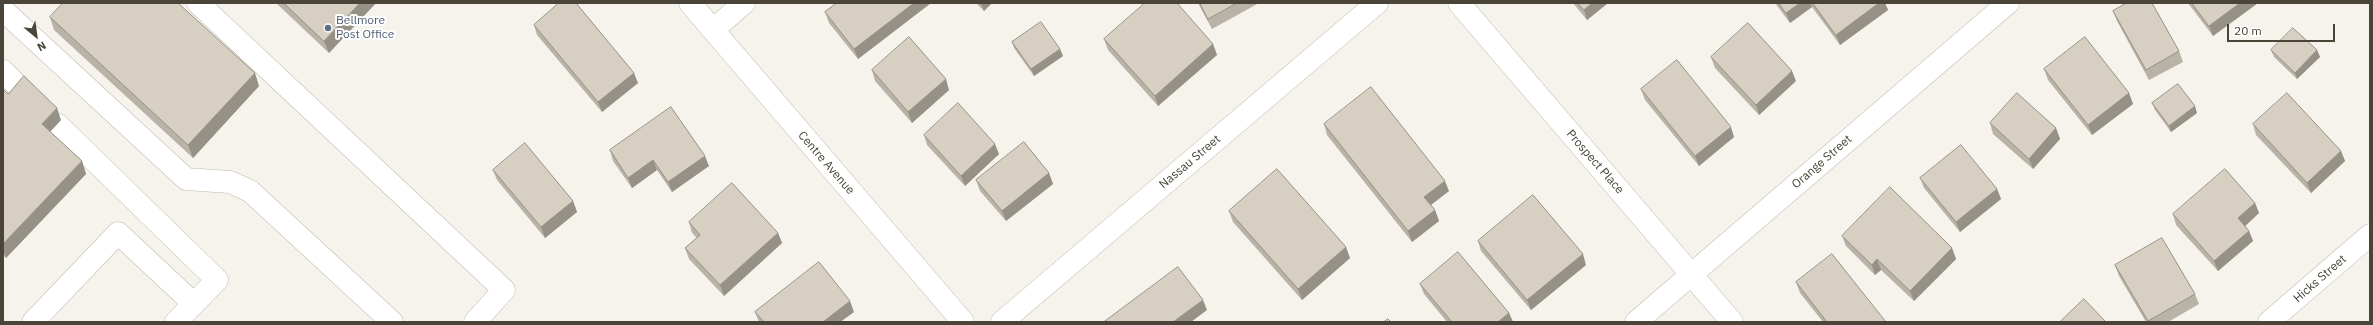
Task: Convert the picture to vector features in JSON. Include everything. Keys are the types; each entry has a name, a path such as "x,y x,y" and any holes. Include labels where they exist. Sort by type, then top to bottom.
{"street":[{"path":"198,3 504,290 475,322"},
{"name":"Centre Avenue","path":"690,3 963,322"},
{"path":"713,30 744,3"},
{"name":"Nassau Street","path":"1002,322 1377,3"},
{"name":"Prospect Place","path":"1459,3 1732,322"},
{"name":"Orange Street","path":"1636,322 2008,3"},
{"path":"3,10 186,179 230,182 250,191 392,322"},
{"path":"3,71 25,93"},
{"path":"58,124 217,280 176,322"},
{"path":"33,322 118,233 194,304"},
{"name":"Hicks Street","path":"2269,322 2370,235"}],"building":[{"path":"63,3 178,3 255,73 188,145 50,17"},
{"path":"284,3 360,3 324,41"},
{"path":"559,3 576,3 634,73 598,102 534,25"},
{"path":"837,3 914,3 854,49 825,12"},
{"path":"1145,3 1177,3 1213,44 1155,96 1104,39"},
{"path":"1200,3 1237,3 1208,19"},
{"path":"1578,3 1592,3 1584,10"},
{"path":"1779,3 1800,3 1786,13"},
{"path":"1813,3 1879,3 1836,35"},
{"path":"2127,3 2152,3 2179,51 2146,70 2113,11"},
{"path":"2192,3 2240,3 2209,26"},
{"path":"1041,22 1060,49 1031,69 1012,42"},
{"path":"1748,23 1792,71 1756,105 1711,57"},
{"path":"2293,28 2317,50 2295,73 2271,50"},
{"path":"909,37 946,79 908,112 872,70"},
{"path":"2085,37 2129,93 2088,125 2044,69"},
{"path":"1677,60 1731,127 1695,156 1641,89"},
{"path":"24,76 57,108 42,124 82,161 3,244 3,89 8,94"},
{"path":"2178,84 2195,106 2169,126 2152,103"},
{"path":"1371,87 1445,181 1424,197 1435,210 1408,231 1324,124"},
{"path":"2017,93 2056,128 2029,159 1990,123"},
{"path":"2287,93 2341,151 2307,183 2253,124"},
{"path":"958,103 995,144 961,176 924,135"},
{"path":"671,107 705,156 668,182 653,160 628,178 610,150"},
{"path":"1024,142 1049,173 1002,211 976,180"},
{"path":"525,143 573,201 541,227 493,170"},
{"path":"1961,145 1997,189 1956,222 1920,178"},
{"path":"1277,169 1346,247 1298,289 1229,211"},
{"path":"2225,169 2255,203 2238,218 2249,231 2214,261 2173,214"},
{"path":"732,183 778,233 720,285 685,248 700,235 689,222"},
{"path":"1890,187 1952,248 1910,291 1877,259 1872,265 1842,236"},
{"path":"1533,195 1583,254 1527,300 1478,241"},
{"path":"2162,238 2195,294 2148,321 2115,265"},
{"path":"1458,252 1509,313 1498,322 1452,322 1420,284"},
{"path":"1832,254 1886,322 1827,322 1796,282"},
{"path":"819,262 850,301 823,322 764,322 755,312"},
{"path":"1178,267 1203,300 1173,322 1104,322"},
{"path":"2084,299 2106,322 2060,322"},
{"path":"1388,319 1391,322 1384,322"}],"place":[{"name":"Bellmore Post Office","path":"328,28"}]}
